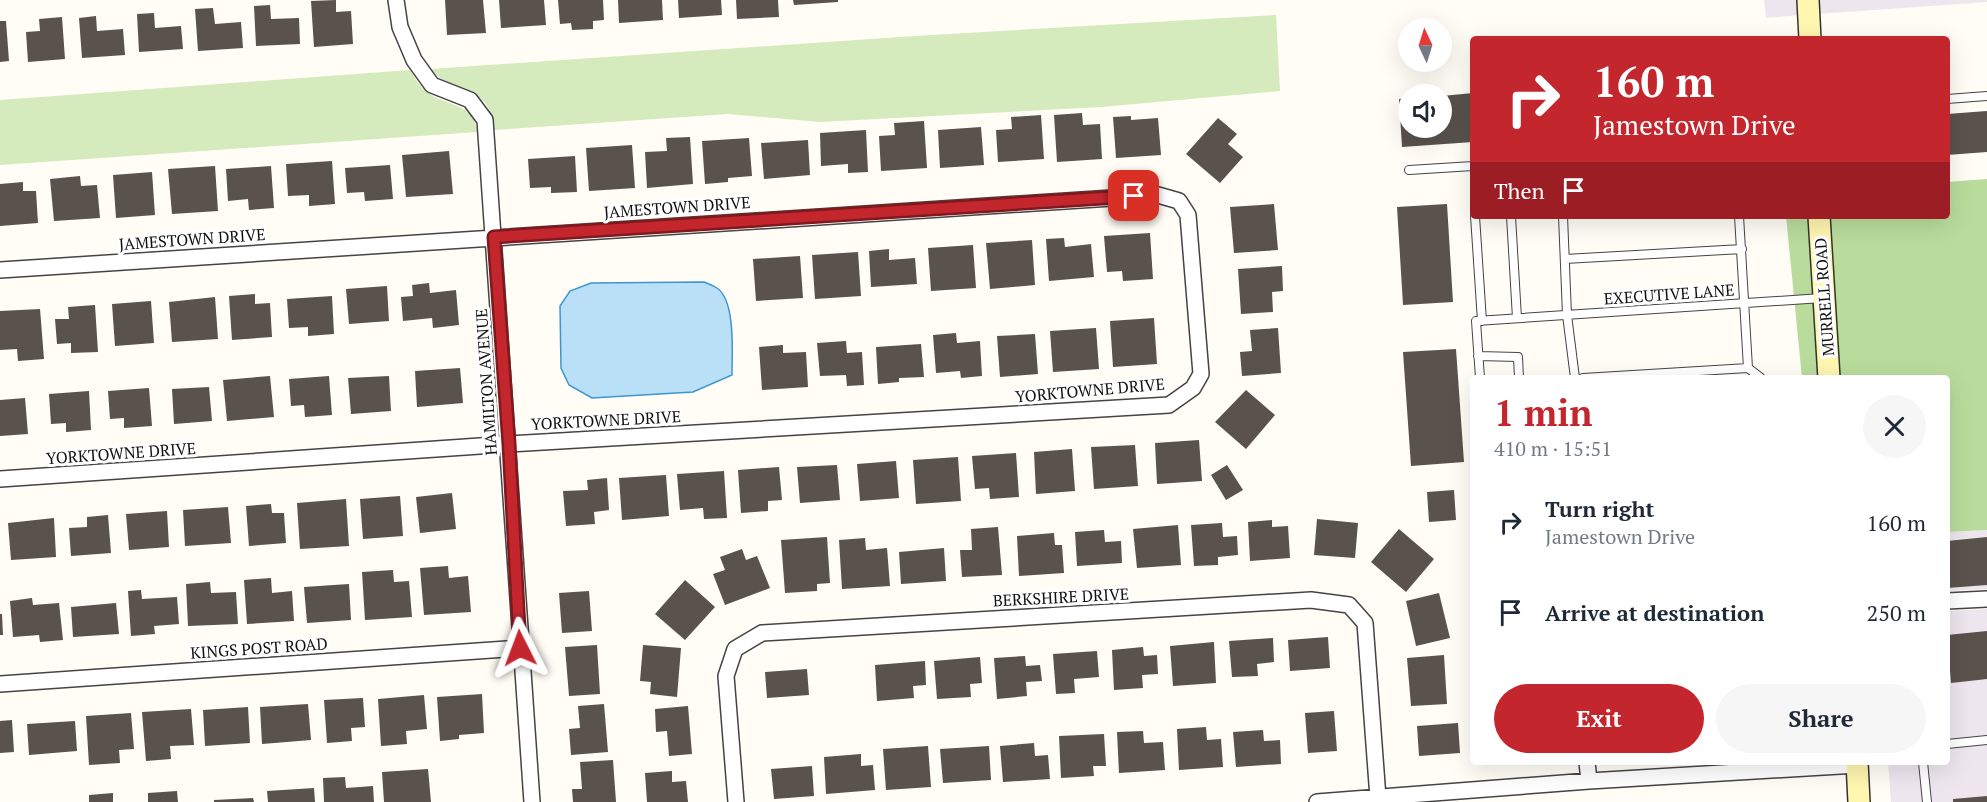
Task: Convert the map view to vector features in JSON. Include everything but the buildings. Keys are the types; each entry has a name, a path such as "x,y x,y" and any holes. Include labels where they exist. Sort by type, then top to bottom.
{"street":[{"name":"HAMILTON AVENUE","path":"396,0 400,27 414,60 432,85 470,100 485,120 532,802"},
{"path":"1808,0 1810,36"},
{"name":"JAMESTOWN DRIVE","path":"0,270 1158,195 1179,201 1188,215 1201,374"},
{"name":"MURRELL ROAD","path":"1819,219 1829,375"},
{"name":"YORKTOWNE DRIVE","path":"0,479 509,444 1169,405 1193,388 1201,374"},
{"path":"1950,601 1987,599"},
{"name":"BERKSHIRE DRIVE","path":"736,802 726,676 735,649 762,633 1311,600 1349,605 1365,623 1378,798"},
{"name":"KINGS POST ROAD","path":"0,684 520,648"},
{"path":"1587,765 1589,781"},
{"path":"1317,802 1827,765"},
{"path":"1857,765 1859,802"}],"lane":[{"path":"1950,99 1987,96"},
{"path":"1408,170 1470,166"},
{"path":"1475,219 1482,321 1476,321 1479,375"},
{"path":"1511,219 1517,318"},
{"path":"1563,219 1567,315 1575,375"},
{"path":"1739,219 1746,303 1748,368"},
{"path":"1565,259 1742,249"},
{"name":"EXECUTIVE LANE","path":"1482,321 1823,298"},
{"path":"1478,356 1518,357 1519,375"},
{"path":"1632,375 1748,368 1757,375"},
{"path":"1950,744 1987,740"},
{"path":"1923,765 1927,802"}],"shaded area":[{"path":"1764,0 1799,0 1800,15 1766,18"},
{"path":"1816,0 1987,0 1987,2 1817,14"},
{"path":"1987,530 1987,589 1950,591 1950,532"},
{"path":"1987,609 1987,802 1891,802 1888,765 1950,765 1950,611"}],"green space":[{"path":"1276,15 1280,91 1101,107 820,122 728,114 494,130 486,103 478,96 448,83 431,69 915,36"},
{"path":"410,70 425,91 465,110 475,123 477,132 0,165 0,100"},
{"path":"1987,179 1987,530 1950,532 1950,375 1838,375 1828,219 1950,219 1950,182"},
{"path":"1786,219 1810,219 1820,375 1802,375"}],"water":[{"path":"704,282 717,288 727,304 732,328 732,375 693,392 592,398 569,385 561,368 560,306 570,291 591,283"}],"route":[{"path":"520,648 509,444 494,237 1134,196"}]}
